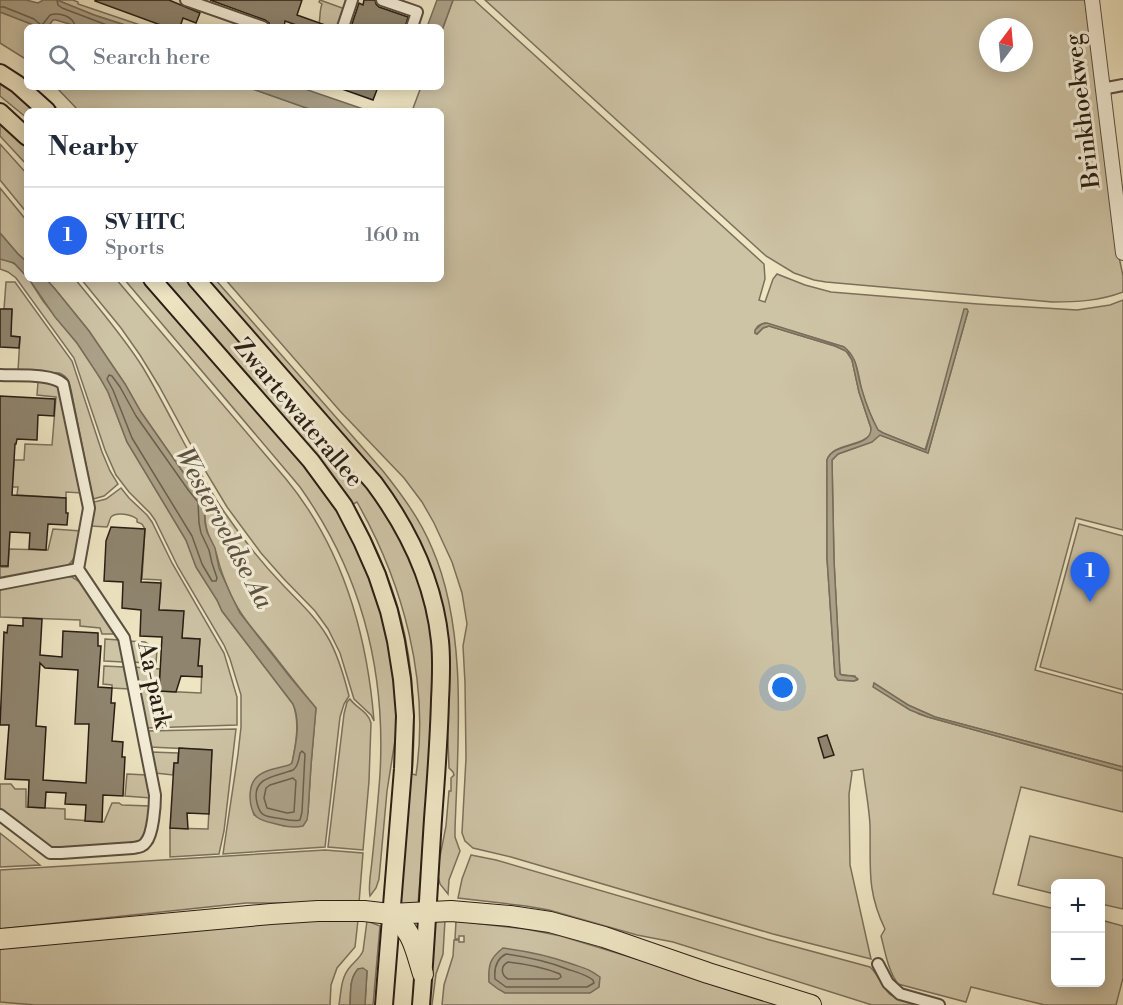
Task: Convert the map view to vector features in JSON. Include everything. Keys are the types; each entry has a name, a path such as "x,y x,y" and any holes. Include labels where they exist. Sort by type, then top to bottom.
{"highway":[{"path":"0,939 271,914 364,911 390,914 451,911 510,915 574,928 708,974 811,1005"},
{"path":"390,914 400,921 411,936 423,974"}],"main road":[{"path":"0,73 17,84 44,108"},
{"path":"0,112 24,134"},
{"name":"Zwartewaterallee","path":"155,282 311,461 345,507 362,541 389,611 405,700 403,769 384,1005"},
{"name":"Zwartewaterallee","path":"199,282 374,483 398,518 424,573 438,625 441,659 439,736 421,1005"}],"street":[{"path":"186,0 254,24"},
{"path":"344,24 352,0"},
{"path":"382,0 417,12 413,24"},
{"name":"Brinkhoekweg","path":"1092,0 1123,253"},
{"path":"1102,89 1123,86"},
{"path":"0,375 52,378 61,381 90,508 78,569 0,584"},
{"name":"Aa-park","path":"0,815 50,853 136,848 145,844 149,836 155,791 124,638 78,569"},
{"path":"878,964 888,983 900,994 939,1005"}],"shaded area":[{"path":"57,0 73,0 78,4 137,24 122,24"},
{"path":"320,0 345,9 340,24 318,24 322,4"},
{"path":"453,0 474,0 764,264 765,279 759,300 765,302 777,274 831,292 978,304 1077,310 1110,305 1123,300 1123,530 1076,518 1035,670 1123,694 1123,767 935,717 908,705 874,684 919,714 1123,771 1123,812 1021,787 993,894 1051,908 1051,987 1105,987 1105,921 1123,926 1123,978 1116,1005 1045,1005 971,987 966,1002 898,984 887,961 881,936 885,929 872,890 869,818 863,769 851,771 850,865 871,959 773,934 511,857 473,848 465,841 462,833 466,758 463,646 467,624 462,593 452,562 422,502 404,478 340,411 228,282 444,282 444,108 413,108 420,90 444,90 444,25","holes":["968,311 928,453 880,435 868,443 838,454 832,460 840,674 855,676 857,680 838,680 835,676 827,558 827,460 840,448 866,438 871,434 871,428 859,392 852,360 846,351 769,326 757,334 755,333 757,327 765,323 844,347 853,357 863,395 878,430 925,450"]},
{"path":"485,0 1085,0 1123,276 1123,292 1088,300 1052,302 826,282 794,273 766,256"},
{"path":"0,12 31,24 24,24 24,58 0,43"},
{"path":"0,82 33,108 24,108 24,116 0,96"},
{"path":"59,90 256,90 306,108 76,108"},
{"path":"0,122 24,144 24,162 0,136"},
{"path":"0,144 24,171 24,209 0,180"},
{"path":"0,188 24,217 24,259 0,233"},
{"path":"0,259 13,263 23,271 24,282 31,282 95,369 108,392 127,442 186,540 196,567 222,611 293,704 297,726 292,763 261,775 252,785 251,793 254,815 284,826 308,813 316,708 250,626 235,603 208,533 202,498 199,493 141,412 89,331 49,282 78,282 110,321 142,366 225,513 274,576 317,622 331,643 349,696 340,717 325,847 223,854 241,727 241,695 230,659 178,567 155,520 116,475 105,450 74,358 16,278 0,269"},
{"path":"6,282 15,282 72,361 102,452 118,484 104,496 93,499 67,379 59,373 18,371 20,337 10,336 12,310 4,309"},
{"path":"83,282 119,282 306,505 337,563 358,624 371,688 374,721 371,715 354,699 340,653 328,629 315,611 261,553 227,507 159,386 121,328"},
{"path":"127,282 145,282 310,471 347,526 369,574 388,636 397,706 396,734 387,791 379,879 370,896 369,883 380,774 381,735 379,697 373,660 354,588 339,553 300,487"},
{"path":"162,282 189,282 368,487 386,512 407,549 425,600 431,633 433,725 418,904 400,906 411,743 376,555","holes":["357,502 388,566 400,599 416,669 419,704 416,775 412,774 413,702 405,634 385,570 353,504"]},
{"path":"206,282 218,282 383,471 404,498 432,548 451,614 458,686 455,837 460,851 449,880 448,894 440,884 437,872 446,826 451,778 454,775 449,768 447,715 426,559"},
{"path":"38,382 51,383 60,389 82,493 66,492 66,498 17,495 18,487 12,487 14,460 24,460 25,444 52,445 56,397 37,395"},
{"path":"121,488 152,522 172,563 224,653 237,697 237,725 146,728 134,667 160,669 159,691 201,693 202,666 198,666 200,639 182,638 183,611 159,610 161,580 142,579 145,529 142,524 135,518 121,514 111,517 107,527 91,526 94,502 106,499"},
{"path":"1079,524 1123,536 1123,690 1040,667"},
{"path":"53,529 81,531 77,550 71,563 67,566 0,580 0,567 8,567 9,549 48,550"},
{"path":"64,576 72,577 80,582 116,634 102,634 100,628 80,626 80,620 0,617 0,589"},
{"path":"105,639 119,640 123,662 104,661"},
{"path":"128,641 145,642 157,650 156,664 133,662"},
{"path":"104,666 124,667 129,689 112,688 112,685 103,684"},
{"path":"350,699 367,715 371,723 363,850 328,847 344,714"},
{"path":"236,729 224,831 219,854 170,857 170,828 208,829 212,750 150,747 147,731"},
{"path":"151,752 178,753 178,763 174,763 173,775 155,773"},
{"path":"127,774 147,775 151,798 125,796"},
{"path":"0,784 11,784 15,789 26,789 26,807 65,809 65,819 104,822 112,803 150,806 145,831 136,843 54,849 46,846 0,810"},
{"path":"0,833 40,865 0,867"},
{"path":"1030,836 1123,858 1123,909 1105,905 1105,879 1051,879 1051,893 1018,885"},
{"path":"325,850 363,853 359,903 246,903 0,929 0,870"},
{"path":"471,855 496,860 870,967 891,995 927,1005 872,1005 673,942 637,935 549,910 458,898"},
{"path":"358,920 355,947 337,968 331,985 330,1005 35,1005 0,1002 0,944 280,921"},
{"path":"434,920 445,920 443,954 436,974 432,1005 427,1005"},
{"path":"367,921 380,926 373,1005 365,1005 367,971 358,969 352,981 350,1005 339,1005 345,975 363,951"},
{"path":"456,921 526,929 561,936 788,1005 442,1005 444,985 453,956 454,940 464,942 464,936 455,939"}],"water":[{"path":"0,0 26,0 38,3 43,0 57,0 122,24 69,24 53,20 50,24 31,24 0,12"},
{"path":"437,0 453,0 444,25 428,24"},
{"path":"256,90 308,90 360,108 306,108"},
{"path":"0,233 24,259 24,274 14,263 0,259"},
{"path":"31,282 49,282 89,331 141,412 204,500 207,532 215,548 219,568 240,613 316,708 308,813 303,826 286,826 258,818 252,811 250,797 253,783 258,776 266,771 292,763 297,726 293,704 222,611 196,567 186,540 127,442 108,392 77,343 55,317"},
{"path":"964,309 968,311 928,453 880,435 872,442 838,454 832,460 840,674 858,679 838,680 835,676 827,558 827,460 837,450 865,439 870,435 871,428 848,353 835,346 769,326 757,334 755,330 767,323 844,347 855,361 865,400 878,430 926,450"},
{"path":"874,683 908,705 935,717 1123,767 1123,771 928,717 910,710 873,687"},
{"path":"503,948 545,956 585,968 600,977 599,987 590,993 505,993 489,982 491,962"},
{"path":"363,968 367,971 365,1005 350,1005 353,977 358,969"}],"building":[{"path":"169,0 200,13 196,23 183,18 181,24 158,24 95,1"},
{"path":"210,0 302,0 297,15 322,24 294,24 285,21 284,24 269,24 265,20"},
{"path":"364,0 375,0 379,7 408,17 406,24 352,24 359,3 363,5"},
{"path":"345,90 377,90 373,100"},
{"path":"0,309 12,309 11,336 20,337 19,348 0,347"},
{"path":"0,396 55,399 54,416 38,415 37,440 17,439 12,495 66,498 66,513 68,513 67,525 48,524 46,550 29,549 30,533 10,532 8,566 0,566"},
{"path":"111,527 145,529 141,582 161,583 159,610 184,611 182,638 200,639 198,666 202,666 202,677 181,676 176,692 159,691 162,637 140,636 141,610 122,608 123,582 104,581 106,541"},
{"path":"23,618 42,619 40,655 62,657 63,631 98,633 98,646 101,646 98,687 112,688 111,703 115,703 112,741 123,742 122,757 125,757 123,796 103,795 102,822 85,821 86,805 65,804 66,793 46,792 45,808 28,807 29,780 5,779 9,725 0,725 4,632 7,633 8,625 23,626","holes":["40,663 45,668 78,670 75,724 89,724 86,783 43,780 46,727 36,726"]},
{"path":"827,735 834,755 824,758 818,738"},
{"path":"179,748 212,750 209,814 187,813 188,829 170,828 174,763 178,763"}],"place":[{"name":"SV HTC","path":"1090,602"}],"water label":[{"name":"Westerveldse Aa","path":"224,528"}]}
